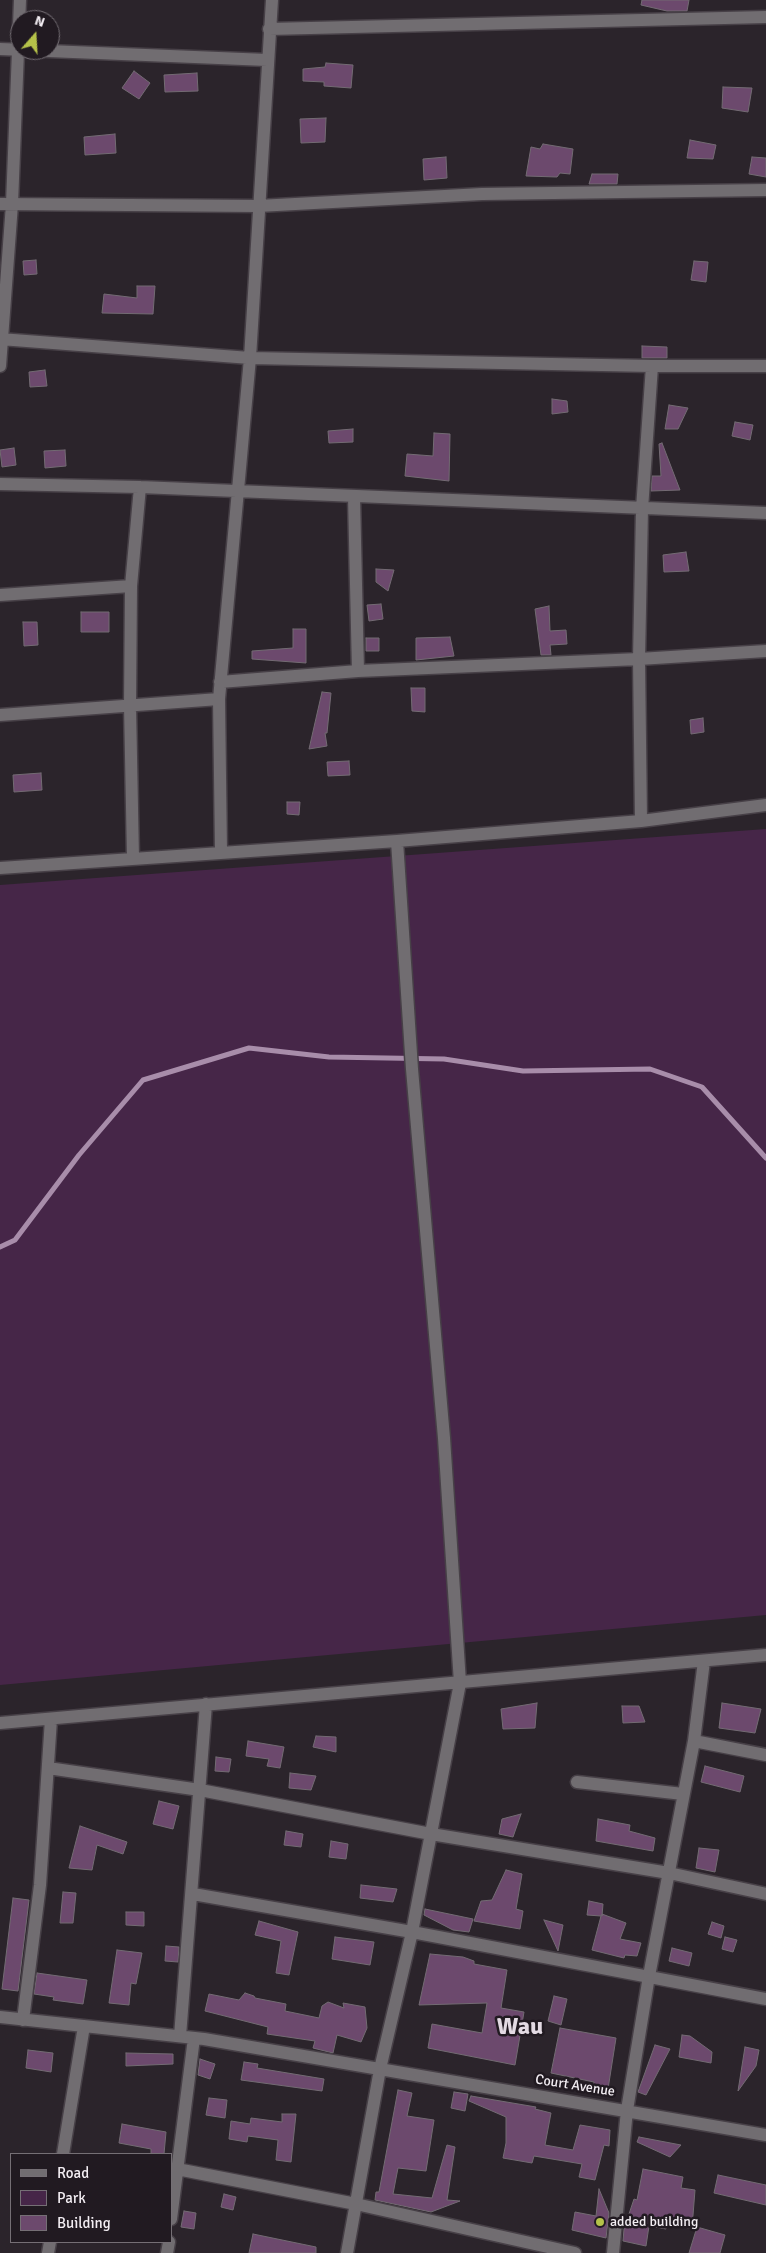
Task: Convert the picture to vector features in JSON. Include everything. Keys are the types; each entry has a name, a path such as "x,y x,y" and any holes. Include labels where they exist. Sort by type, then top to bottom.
{"street":[{"path":"221,852 220,682 236,492 250,358 272,0"},
{"path":"270,29 766,17"},
{"path":"60,52 268,60"},
{"path":"0,366 6,204 18,60"},
{"path":"6,204 258,206 482,194 766,190"},
{"path":"1,339 250,358 652,366 766,366"},
{"path":"641,821 639,659 642,509 652,366"},
{"path":"0,484 140,487 766,513"},
{"path":"133,858 130,706 131,586 140,487"},
{"path":"354,497 358,671"},
{"path":"0,596 131,586"},
{"path":"220,682 358,671 639,659 766,651"},
{"path":"0,715 219,699"},
{"path":"0,868 396,841 641,821 766,805"},
{"path":"347,2253 380,2069 412,1932 460,1683 444,1438 412,1068 396,841"},
{"path":"0,1723 766,1654"},
{"path":"614,2253 627,2110 649,1976 694,1741 704,1661"},
{"path":"180,2036 206,1704"},
{"path":"23,2020 40,1884 51,1719"},
{"path":"694,1741 766,1755"},
{"path":"48,1768 200,1790 431,1834 669,1874 766,1894"},
{"path":"577,1782 683,1794"},
{"path":"192,1894 412,1932 766,1999"},
{"name":"Court Avenue","path":"0,2017 194,2038 766,2135"},
{"path":"63,2153 84,2026"},
{"path":"172,2211 194,2038"},
{"path":"177,2169 356,2204 575,2253"}],"green space":[{"path":"766,829 766,1615 0,1685 0,885"}],"building":[{"path":"642,0 689,0 687,11 667,11 641,5"},
{"path":"326,63 353,65 351,88 324,86 324,82 303,81 303,69 325,67"},
{"path":"134,71 150,83 139,99 122,88"},
{"path":"197,73 198,91 165,92 164,75"},
{"path":"723,87 752,88 748,112 722,108"},
{"path":"326,118 325,142 301,143 300,119"},
{"path":"115,134 116,153 85,155 84,137"},
{"path":"690,140 716,145 713,159 687,158"},
{"path":"543,144 573,149 570,174 560,173 557,177 526,176 531,147 540,149"},
{"path":"446,157 447,178 424,180 423,159"},
{"path":"752,157 766,158 766,177 749,174"},
{"path":"592,174 618,174 617,184 589,184"},
{"path":"36,260 37,274 24,275 23,261"},
{"path":"694,261 708,262 706,282 691,280"},
{"path":"137,286 155,286 153,314 102,313 104,294 137,298"},
{"path":"642,346 667,347 667,358 642,358"},
{"path":"45,370 47,386 30,387 29,372"},
{"path":"552,399 567,401 568,412 552,414"},
{"path":"669,405 688,408 678,429 665,429"},
{"path":"735,422 753,425 750,440 732,436"},
{"path":"353,429 353,442 329,443 328,431"},
{"path":"434,433 450,434 449,481 405,476 407,454 433,456"},
{"path":"662,443 680,490 651,491 652,476 661,476 659,444"},
{"path":"14,448 16,465 2,467 0,450"},
{"path":"65,450 66,466 45,468 44,451"},
{"path":"686,552 689,571 664,572 663,555"},
{"path":"376,569 394,570 388,591 376,582"},
{"path":"381,604 383,619 369,621 367,605"},
{"path":"549,606 550,631 566,630 567,644 550,645 551,655 541,655 535,609"},
{"path":"81,612 109,612 109,632 81,632"},
{"path":"23,622 37,622 38,645 24,646"},
{"path":"293,629 306,629 306,663 252,659 252,651 293,648"},
{"path":"450,637 454,656 416,660 416,638"},
{"path":"366,638 379,638 379,651 366,651"},
{"path":"411,688 425,688 425,712 412,711"},
{"path":"322,692 331,693 327,733 325,733 327,746 309,749"},
{"path":"703,718 704,732 691,734 690,720"},
{"path":"349,761 350,775 328,776 327,762"},
{"path":"41,773 42,790 14,792 13,775"},
{"path":"287,802 300,802 299,815 287,814"},
{"path":"537,1703 535,1728 503,1729 501,1709"},
{"path":"722,1703 761,1709 755,1733 719,1728"},
{"path":"622,1706 639,1706 645,1722 623,1723"},
{"path":"316,1736 336,1737 336,1752 313,1747"},
{"path":"248,1741 284,1747 280,1768 267,1766 269,1759 246,1756"},
{"path":"216,1757 231,1759 229,1772 215,1771"},
{"path":"705,1766 744,1776 740,1792 701,1782"},
{"path":"290,1773 316,1776 311,1790 289,1788"},
{"path":"159,1801 179,1806 173,1829 153,1824"},
{"path":"521,1814 513,1837 499,1834 502,1819"},
{"path":"598,1819 630,1825 629,1831 655,1838 653,1851 596,1841"},
{"path":"80,1826 127,1842 123,1854 97,1845 92,1870 69,1868"},
{"path":"286,1831 303,1834 301,1847 284,1845"},
{"path":"331,1841 348,1844 346,1859 329,1857"},
{"path":"699,1848 719,1850 715,1872 696,1868"},
{"path":"506,1870 522,1874 516,1909 523,1911 520,1929 474,1921 481,1901 492,1900"},
{"path":"361,1885 397,1889 393,1902 360,1898"},
{"path":"63,1892 76,1893 73,1923 60,1923"},
{"path":"13,1898 29,1900 18,1991 2,1989"},
{"path":"589,1901 603,1904 602,1914 626,1923 620,1939 641,1943 637,1956 625,1955 624,1958 592,1950 601,1916 587,1915"},
{"path":"425,1909 473,1919 469,1932 453,1930 424,1915"},
{"path":"126,1912 144,1912 144,1926 126,1925"},
{"path":"544,1920 563,1925 558,1951"},
{"path":"259,1921 298,1932 289,1975 276,1973 281,1941 255,1935"},
{"path":"712,1922 724,1926 721,1938 708,1934"},
{"path":"335,1937 374,1942 370,1965 332,1959"},
{"path":"725,1937 737,1940 733,1952 722,1949"},
{"path":"166,1946 179,1947 178,1962 165,1961"},
{"path":"672,1948 692,1953 689,1966 669,1961"},
{"path":"117,1950 142,1953 136,1984 131,1983 129,2005 109,2003"},
{"path":"430,1954 463,1957 474,1961 474,1964 507,1970 501,2008 524,2012 515,2065 428,2048 432,2024 482,2033 487,2003 419,2005"},
{"path":"37,1973 87,1980 83,2004 53,2000 54,1997 34,1994"},
{"path":"245,1993 255,1998 286,2004 285,2011 319,2018 322,2006 328,2002 344,2008 343,2003 365,2007 367,2028 361,2042 337,2035 333,2053 313,2048 315,2041 267,2034 268,2027 205,2011 209,1994 239,2000"},
{"path":"554,1996 567,1999 561,2025 548,2021"},
{"path":"560,2028 616,2038 608,2089 594,2087 594,2082 551,2073"},
{"path":"682,2035 690,2036 712,2052 711,2063 679,2057"},
{"path":"655,2045 670,2049 646,2095 638,2092"},
{"path":"745,2047 759,2050 756,2066 738,2091"},
{"path":"28,2050 53,2053 51,2072 26,2068"},
{"path":"126,2053 173,2054 173,2064 126,2066"},
{"path":"200,2059 215,2064 210,2079 198,2075"},
{"path":"244,2062 258,2064 257,2068 324,2079 322,2091 241,2080"},
{"path":"398,2090 412,2093 407,2116 434,2120 426,2171 398,2168 393,2194 432,2198 447,2145 455,2147 447,2200 460,2201 431,2212 375,2200 376,2192 379,2192"},
{"path":"454,2092 468,2094 465,2111 451,2108"},
{"path":"471,2096 536,2107 535,2109 551,2113 545,2145 573,2150 580,2125 610,2130 609,2146 604,2145 595,2180 579,2177 582,2164 534,2156 532,2163 503,2158 506,2143 506,2117 469,2101"},
{"path":"209,2098 227,2100 225,2118 206,2115"},
{"path":"282,2114 296,2114 291,2162 276,2160 278,2140 248,2136 247,2142 229,2139 231,2121 250,2124 251,2118 282,2122"},
{"path":"122,2124 166,2132 164,2153 151,2153 151,2149 119,2143"},
{"path":"639,2137 681,2145 670,2157 637,2142"},
{"path":"643,2169 683,2177 681,2188 695,2190 692,2228 666,2226 666,2229 649,2226 646,2246 623,2241 624,2229 634,2199 637,2200"},
{"path":"718,2175 766,2185 766,2205 714,2193"},
{"path":"599,2189 609,2213 606,2238 572,2230 575,2212 596,2216"},
{"path":"224,2194 236,2197 233,2210 221,2207"},
{"path":"184,2211 196,2213 194,2229 181,2227"},
{"path":"697,2227 725,2235 720,2253 689,2253"},
{"path":"253,2234 316,2247 316,2253 249,2253"}],"waterway":[{"path":"0,1247 15,1240 79,1155 143,1080 249,1048 329,1057 444,1059 523,1071 650,1069 702,1087 766,1158"}],"place":[{"name":"added building","path":"600,2222"}],"district":[{"name":"Wau","path":"520,2028"}]}
